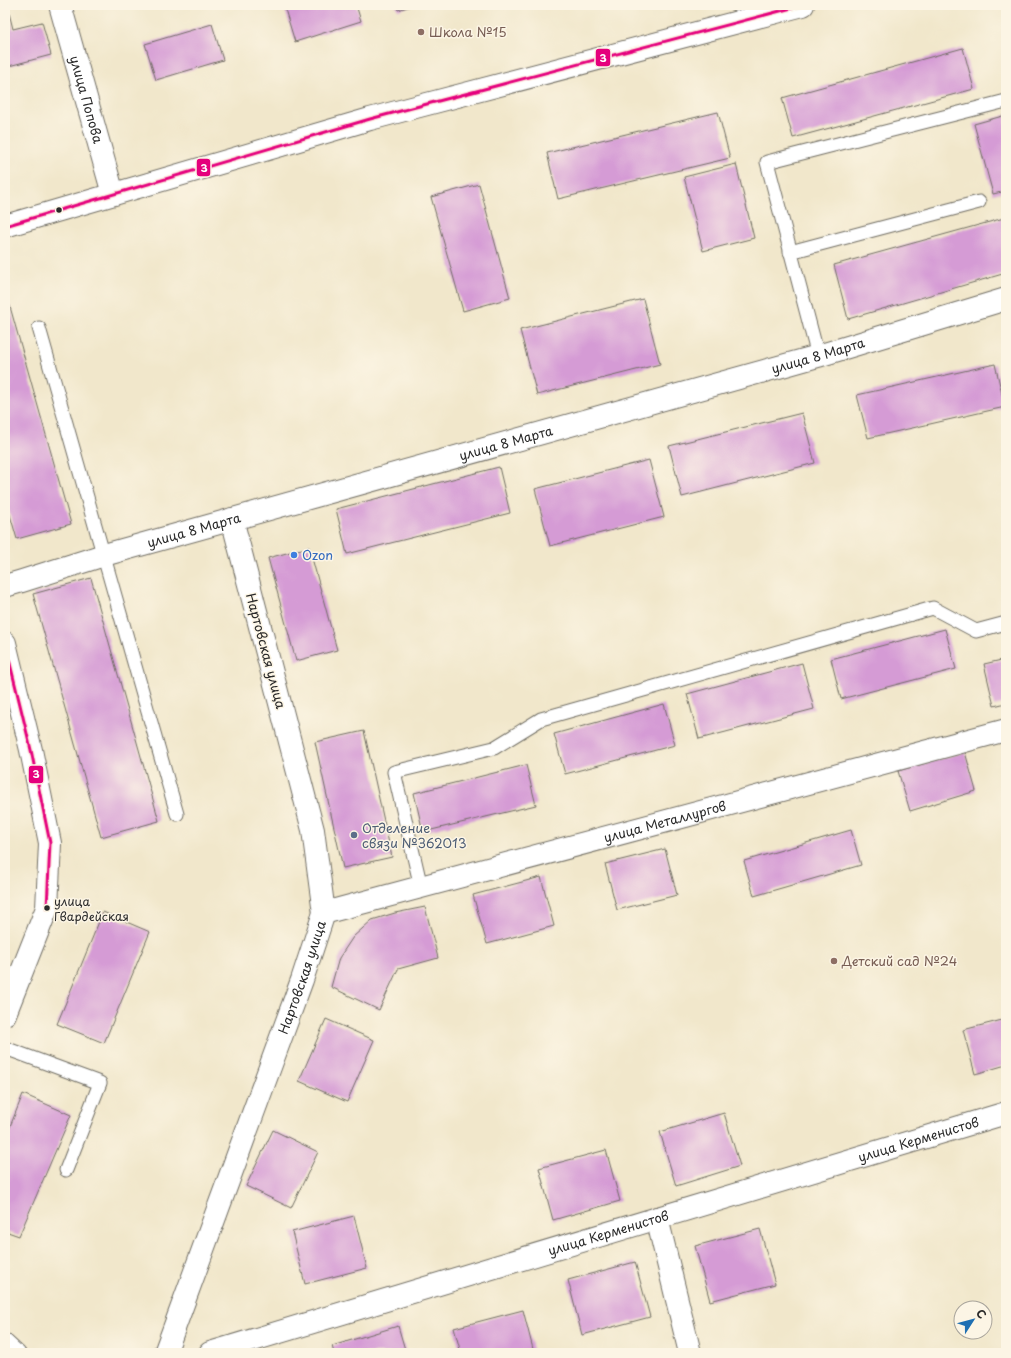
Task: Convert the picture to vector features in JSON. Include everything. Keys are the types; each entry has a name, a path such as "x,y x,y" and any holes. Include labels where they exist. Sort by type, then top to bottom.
{"street":[{"name":"улица Попова","path":"60,5 113,194"},
{"path":"5,226 370,119 803,5"},
{"name":"улица 8 Марта","path":"5,586 104,555 818,356 1006,300"},
{"name":"Нартовская улица","path":"165,1353 302,980 324,913 313,830 232,519"},
{"path":"5,643 31,750 50,843 47,908 5,1014"},
{"name":"улица Металлургов","path":"324,913 1006,730"},
{"name":"улица Керменистов","path":"210,1353 1006,1113"},
{"path":"657,1218 690,1353"}],"lane":[{"path":"818,356 767,162 1006,101"},
{"path":"790,252 979,202"},
{"path":"39,328 177,814"},
{"path":"421,887 394,772 494,748 541,719 933,608 976,631 1006,623"},
{"path":"5,1048 100,1083 66,1170"},
{"path":"5,1340 19,1353"}],"building":[{"path":"5,5 7,5 13,29 42,22 51,55 5,67"},
{"path":"356,5 361,21 295,42 284,6"},
{"path":"396,5 414,5 398,10"},
{"path":"212,24 223,60 156,80 145,44"},
{"path":"963,48 974,89 793,138 782,98"},
{"path":"718,112 730,158 558,199 547,153"},
{"path":"1006,115 1006,191 993,194 974,124"},
{"path":"736,164 754,238 703,251 684,177"},
{"path":"479,184 510,298 463,311 431,197"},
{"path":"1004,218 1006,223 1006,273 848,319 834,265"},
{"path":"5,296 7,296 71,524 17,539 5,498"},
{"path":"643,299 660,364 537,395 520,330"},
{"path":"995,364 1005,407 868,438 857,395"},
{"path":"802,413 815,463 682,497 669,446"},
{"path":"649,460 664,517 550,546 535,489"},
{"path":"499,467 510,513 347,554 336,509"},
{"path":"309,547 337,650 296,661 268,558"},
{"path":"91,578 159,821 101,837 33,594"},
{"path":"945,629 956,669 841,699 831,659"},
{"path":"1006,659 1006,703 994,706 984,664"},
{"path":"802,663 814,709 699,739 687,694"},
{"path":"664,704 675,745 565,774 554,734"},
{"path":"364,731 392,857 343,868 315,742"},
{"path":"965,752 976,791 910,811 898,771"},
{"path":"526,765 536,805 423,832 414,793"},
{"path":"851,830 861,865 754,896 744,861"},
{"path":"665,849 677,895 617,910 605,864"},
{"path":"541,877 554,926 487,944 473,895"},
{"path":"425,907 438,958 398,969 379,1010 331,987 339,958 353,937 372,920 395,913"},
{"path":"103,912 150,932 104,1043 57,1024"},
{"path":"326,1019 374,1040 347,1102 299,1081"},
{"path":"1006,1019 1006,1065 975,1074 963,1030"},
{"path":"23,1094 71,1115 19,1236 5,1231 5,1139"},
{"path":"724,1113 740,1166 676,1186 660,1132"},
{"path":"273,1130 318,1152 291,1208 246,1186"},
{"path":"606,1150 620,1201 553,1220 539,1168"},
{"path":"354,1216 367,1268 305,1284 292,1232"},
{"path":"760,1229 775,1284 710,1301 695,1246"},
{"path":"635,1262 650,1317 582,1335 568,1280"},
{"path":"523,1310 534,1353 461,1353 454,1328"},
{"path":"398,1326 406,1353 334,1353 332,1346"}],"transit line":[{"name":"3","path":"5,226 370,119 803,5"},
{"name":"3","path":"5,643 31,750 50,843 47,908"}],"place":[{"name":"Школа №15","path":"421,32"},
{"name":"Ozon","path":"294,555"},
{"name":"Отделение связи №362013","path":"354,835"},
{"name":"улица Гвардейская","path":"47,908"},
{"name":"Детский сад №24","path":"834,961"}]}
